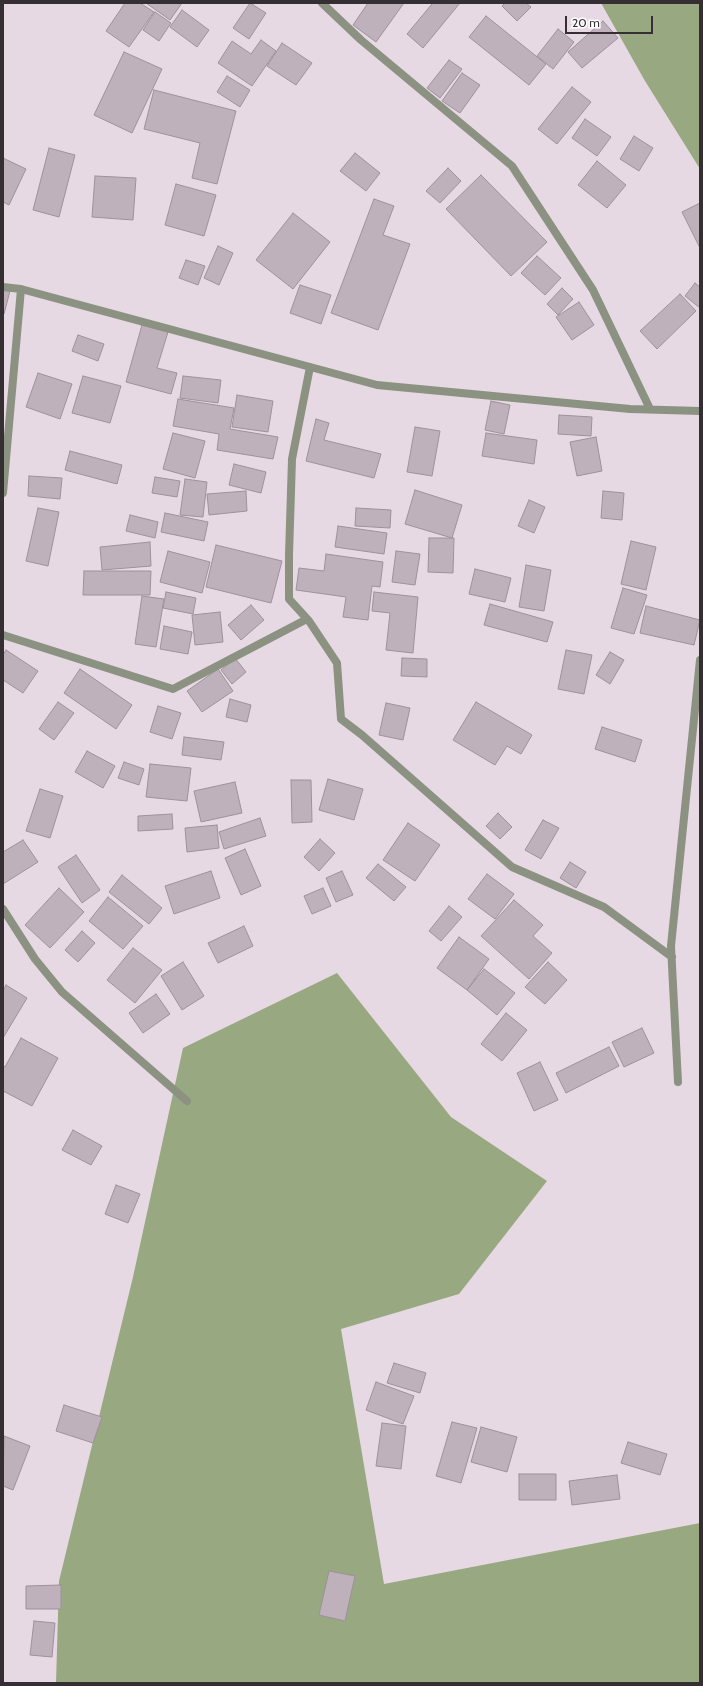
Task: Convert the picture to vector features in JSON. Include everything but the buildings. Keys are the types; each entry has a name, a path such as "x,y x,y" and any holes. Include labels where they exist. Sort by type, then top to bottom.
{"street":[{"path":"322,3 361,40 512,166 593,290 650,409"},
{"path":"3,287 20,289 377,385 622,409 700,410"},
{"path":"3,493 20,289"},
{"path":"310,367 292,459 289,599 307,619 337,664 341,719 362,735 512,867 604,907 672,957"},
{"path":"3,635 173,689 307,619"},
{"path":"678,1082 671,946 700,660"},
{"path":"3,909 35,959 62,992 187,1101"}],"green space":[{"path":"601,3 700,3 700,169 645,81"},
{"path":"337,973 451,1117 547,1181 459,1294 341,1329 384,1584 700,1523 700,1683 56,1683 59,1581 133,1277 183,1048"}]}
